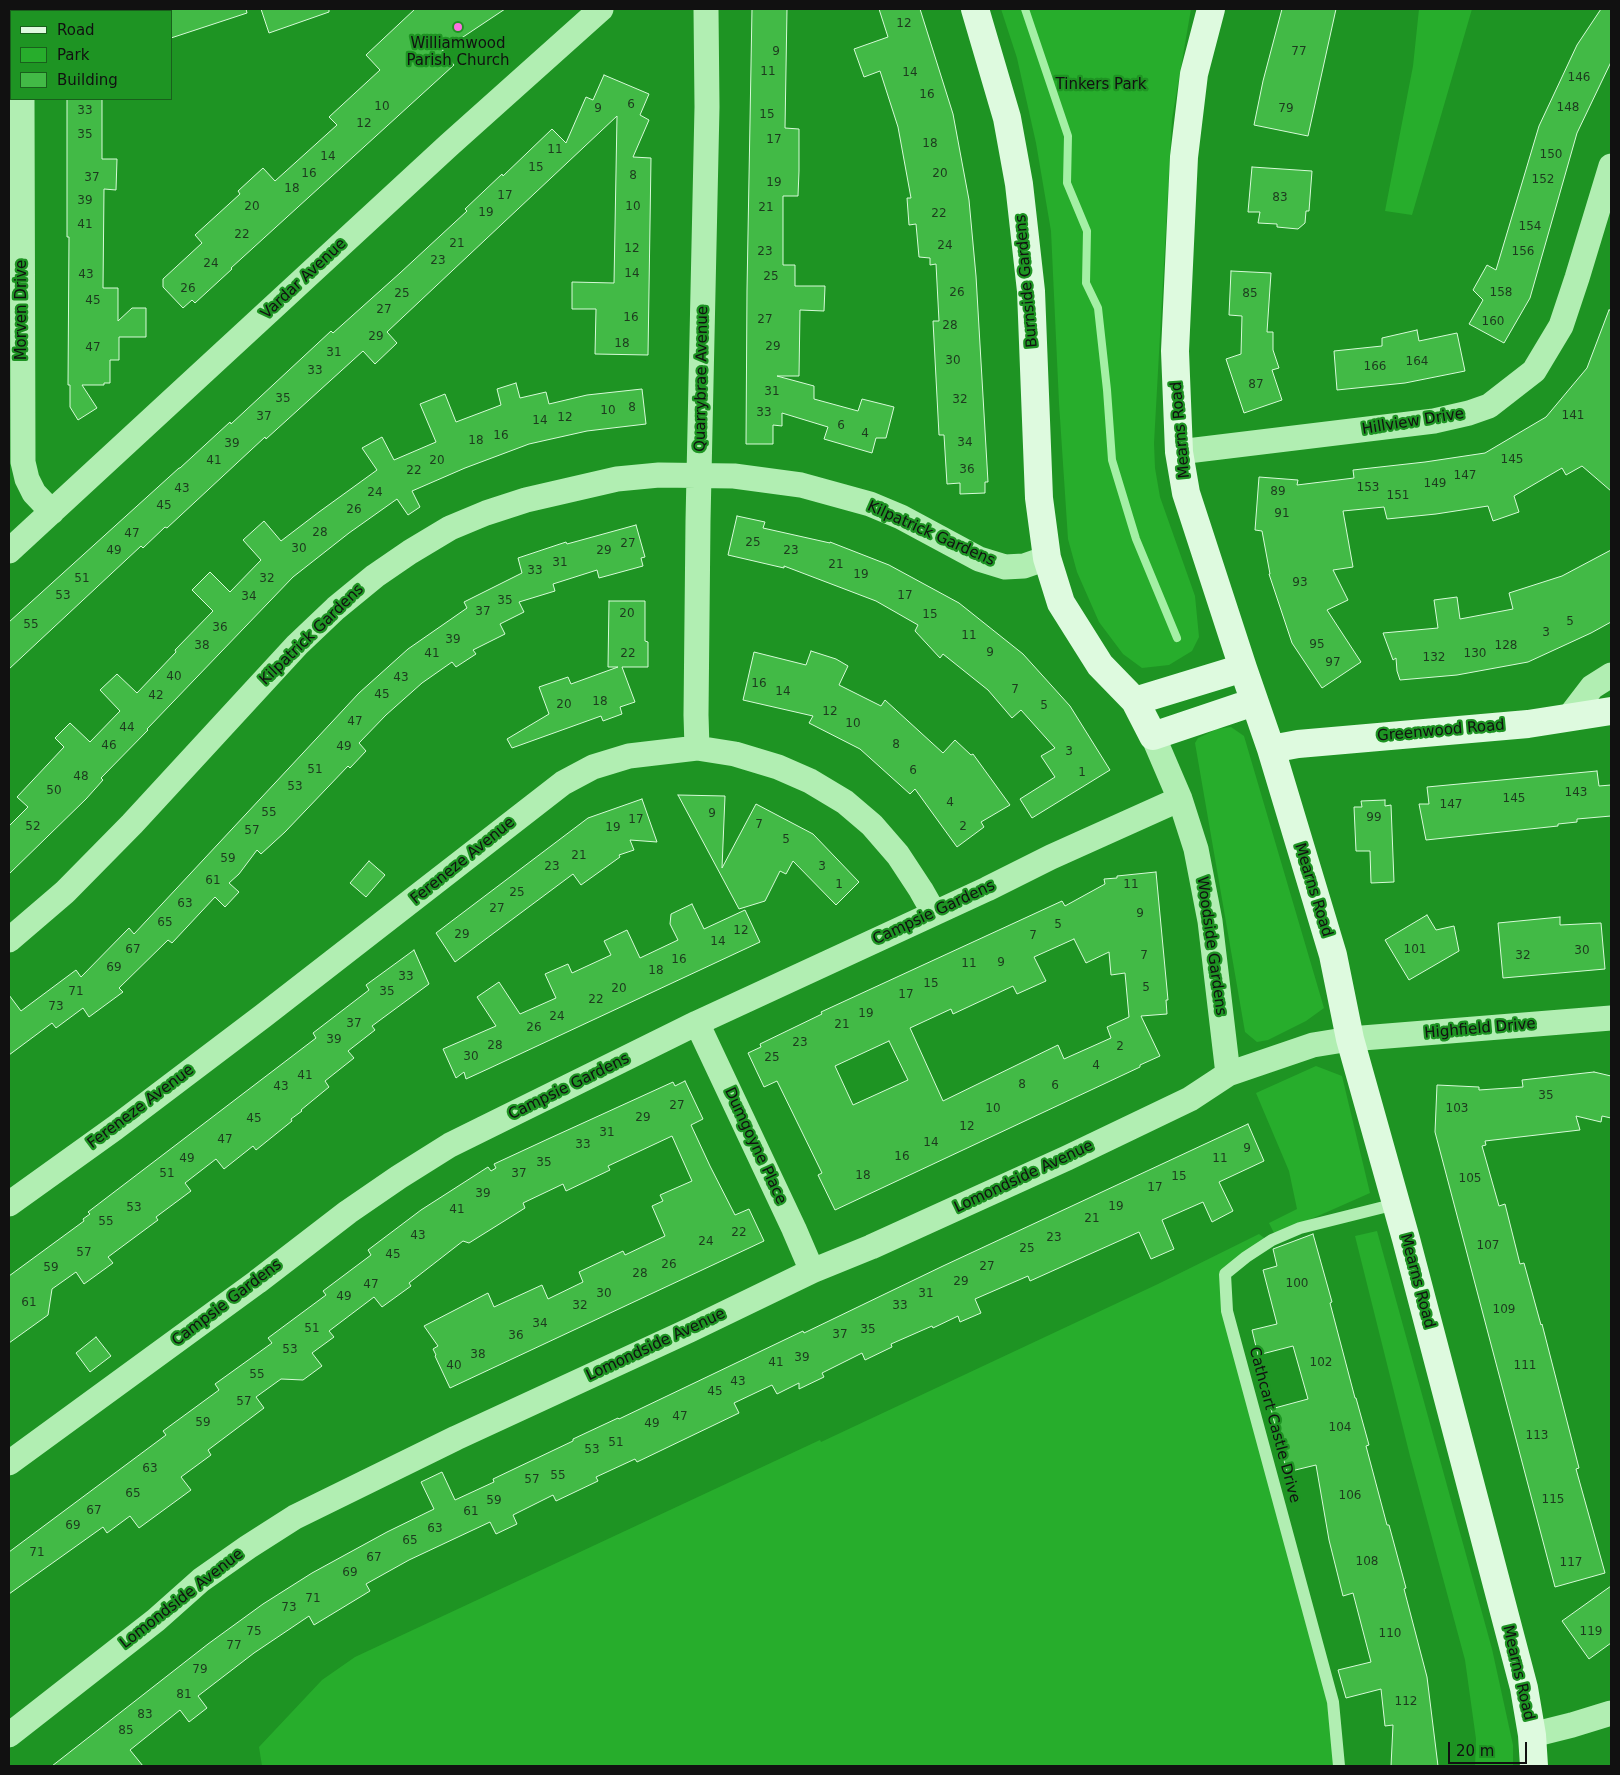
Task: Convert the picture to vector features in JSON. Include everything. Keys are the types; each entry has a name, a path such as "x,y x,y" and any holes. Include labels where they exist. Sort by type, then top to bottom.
{"street":[{"name":"Vardar Avenue","path":"9,550 449,145 601,9"},
{"name":"Quarrybrae Avenue","path":"697,748 696,715 707,116 706,9"},
{"name":"Burnside Gardens","path":"974,9 1007,118 1019,184 1031,291 1039,498 1047,558"},
{"name":"Mearns Road","path":"1210,9 1194,74 1184,157 1175,352 1179,452 1186,493 1271,749 1333,955 1350,1039 1406,1238 1524,1688 1532,1735 1534,1766"},
{"name":"Morven Drive","path":"22,100 15,288 23,462 27,479 34,493 52,512"},
{"name":"Hillview Drive","path":"1179,452 1434,420 1469,413 1488,406 1534,371 1560,326 1577,278 1611,166"},
{"name":"Kilpatrick Gardens","path":"9,940 65,892 132,824 297,645 336,608 375,576 410,552 450,528 486,513 526,500 617,479 700,475 761,478 801,485 870,504 902,517 979,559 1005,566 1024,566 1047,558"},
{"path":"1047,558 1061,603 1075,627 1100,665 1135,701 1153,736 1254,702"},
{"path":"1135,701 1243,668"},
{"path":"1568,717 1592,688 1611,675"},
{"name":"Greenwood Road","path":"1271,749 1298,744 1528,724 1611,711"},
{"name":"Woodside Gardens","path":"1153,736 1180,799 1196,848 1210,922 1228,1074"},
{"name":"Fereneze Avenue","path":"9,1204 115,1128 264,1016 563,783 593,767 629,756 697,748 735,754 778,767 810,781 845,802 872,824 898,856 934,912"},
{"name":"Campsie Gardens","path":"9,1463 257,1282 348,1212 399,1177 450,1146 697,1023 987,889 1051,857 1180,799"},
{"name":"Highfield Drive","path":"1350,1039 1611,1018"},
{"name":"Dumgoyne Place","path":"697,1023 812,1271"},
{"name":"Lomondside Avenue","path":"9,1735 156,1620 201,1580 295,1517 456,1438 690,1330 812,1271 871,1247 1067,1158 1190,1099 1228,1074 1313,1045 1350,1039"},
{"path":"1532,1735 1572,1725 1611,1712"}],"lane":[{"name":"Cathcart Castle Drive","path":"1339,1766 1333,1702 1226,1312 1224,1274 1272,1240 1300,1228 1396,1204"}],"green space":[{"name":"Tinkers Park","path":"1001,9 1191,9 1172,119 1154,443 1155,468 1160,497 1195,596 1199,637 1192,651 1169,665 1142,668 1123,654 1099,622 1077,572 1068,539 1051,231 1036,143 1017,58"},
{"path":"1419,9 1472,9 1412,215 1385,211 1413,66"},
{"path":"1231,727 1244,736 1324,1008 1306,1021 1268,1040 1257,1042 1245,1032 1195,743 1198,738 1217,729"},
{"path":"1316,1066 1342,1076 1370,1193 1275,1235 1269,1223 1297,1209 1289,1171 1256,1093"},
{"path":"1377,1231 1492,1649 1513,1745 1513,1766 1475,1766 1476,1739 1465,1660 1410,1456 1355,1236"},
{"path":"1259,1234 1271,1243 1221,1280 1319,1657 1339,1766 262,1766 259,1747 322,1680 355,1657 820,1440 821,1442 1158,1284"}],"building":[{"path":"246,9 247,13 172,38 171,10"},
{"path":"261,9 329,9 329,12 269,33"},
{"path":"415,9 505,9 442,51 454,65 195,303 192,300 183,308 163,287 163,279 202,243 195,235 240,194 238,191 263,168 275,181 337,125 329,117 380,70 366,55"},
{"path":"752,9 787,9 785,128 799,129 799,171 798,196 783,196 783,265 795,265 795,286 825,286 824,311 800,310 799,376 777,376 814,386 814,399 858,411 862,399 894,407 886,438 876,438 872,453 824,439 828,427 782,413 782,426 773,425 773,444 746,444"},
{"path":"879,9 920,9 953,114 969,200 976,276 988,482 985,482 985,493 960,494 960,483 947,484 944,435 939,435 933,321 939,321 936,264 930,265 930,258 919,257 916,224 909,225 907,198 911,198 898,127 880,71 864,77 854,49 888,37"},
{"path":"1282,9 1336,9 1308,136 1254,125 1263,81"},
{"path":"1601,9 1611,9 1611,62 1577,133 1530,298 1504,343 1469,324 1483,300 1473,290 1487,265 1496,270 1539,126 1577,45"},
{"path":"604,75 649,94 640,115 649,120 633,157 651,158 648,355 595,354 596,309 572,309 572,282 614,283 617,116 387,332 397,343 375,364 363,351 266,439 265,437 167,528 165,527 143,548 141,546 9,669 9,622 230,422 231,424 331,331 333,333 400,273 467,211 465,209 552,129 566,143 586,97 593,100"},
{"path":"67,100 102,100 102,159 117,159 116,190 104,189 103,288 118,288 118,321 132,308 146,308 146,337 119,337 119,360 110,360 110,383 104,383 104,385 82,385 97,408 78,420 70,407 70,385 68,385 69,237 67,237"},
{"path":"1252,167 1312,171 1309,211 1306,211 1305,223 1298,229 1277,227 1277,224 1258,223 1260,212 1248,212"},
{"path":"1231,271 1271,273 1267,332 1273,332 1273,350 1279,368 1272,370 1282,400 1244,413 1226,359 1241,354 1242,316 1229,315"},
{"path":"1609,310 1611,310 1611,491 1582,466 1566,475 1562,468 1514,496 1519,512 1493,521 1488,506 1387,519 1384,507 1343,511 1353,567 1333,570 1348,600 1327,610 1361,662 1322,688 1292,643 1269,574 1262,531 1255,530 1259,477 1298,480 1297,485 1354,478 1353,470 1485,453 1546,417 1587,368"},
{"path":"1417,330 1419,341 1457,333 1465,371 1405,383 1337,390 1334,351 1382,346 1382,338"},
{"path":"516,383 520,398 546,392 549,404 587,395 642,389 646,424 587,431 529,444 465,468 412,491 420,507 408,515 397,499 349,533 293,577 101,778 103,780 86,799 9,874 9,826 28,807 17,797 64,747 55,738 70,723 90,742 120,711 100,690 117,674 137,693 213,611 192,590 210,572 230,592 261,560 243,540 264,521 281,541 377,470 362,448 382,437 394,460 436,442 420,404 445,394 456,422 501,405 497,389"},
{"path":"737,516 765,522 763,528 830,542 889,565 959,603 1023,654 1070,706 1110,770 1032,818 1020,799 1055,777 1041,756 1055,748 1021,710 1012,718 988,690 943,654 940,658 915,631 918,625 876,601 784,566 784,568 728,555"},
{"path":"636,525 645,557 641,558 643,566 599,578 597,570 553,584 555,591 519,602 524,612 500,624 505,634 473,650 476,654 456,667 452,662 422,683 386,715 359,743 366,751 350,768 348,766 285,832 261,854 257,850 239,874 229,883 239,892 225,907 215,897 172,943 168,940 119,988 123,992 89,1017 83,1008 56,1028 52,1023 9,1055 9,995 21,1011 76,970 81,977 129,928 134,934 359,693 408,649 467,608 464,602 522,573 518,558 566,542 567,544"},
{"path":"1611,550 1611,622 1528,662 1457,675 1400,680 1396,658 1393,660 1383,633 1438,628 1434,600 1457,597 1460,619 1513,609 1509,593 1562,576"},
{"path":"609,601 645,601 645,641 648,642 648,667 622,667 635,702 620,707 622,714 603,721 601,716 512,748 507,739 549,714 539,687 568,677 571,684 618,667 608,667"},
{"path":"811,651 836,659 848,666 839,685 881,706 885,700 943,753 955,740 971,755 973,754 1010,805 981,822 984,827 957,847 915,789 910,794 860,749 809,723 813,716 743,700 754,652 806,665"},
{"path":"1597,771 1599,786 1611,785 1611,816 1577,819 1577,822 1558,824 1558,826 1426,840 1419,804 1429,804 1427,787"},
{"path":"678,795 725,796 722,868 756,804 813,834 859,882 836,905 793,861 786,874 780,871 765,901 739,909"},
{"path":"642,799 657,842 630,840 634,850 619,855 620,857 581,885 573,874 455,962 436,933 588,818"},
{"path":"1385,800 1385,806 1391,805 1394,882 1371,883 1370,851 1356,851 1354,807 1362,807 1361,801"},
{"path":"369,861 385,875 366,897 350,883"},
{"path":"1156,872 1168,1000 1166,1000 1167,1014 1141,1016 1160,1056 835,1210 818,1175 822,1173 777,1081 764,1087 748,1053 761,1047 760,1044 822,1014 821,1012 1062,901 1065,906 1105,884 1104,879 1117,878 1117,876","holes":["1074,939 1086,963 1109,952 1111,975 1125,973 1129,1017 1107,1027 1111,1038 1064,1059 1058,1045 943,1101 910,1028 951,1009 953,1014 1013,986 1017,994 1046,981 1034,957","889,1041 908,1080 853,1105 835,1066"]},
{"path":"692,904 704,929 745,910 760,942 466,1079 464,1072 456,1078 443,1049 496,1026 477,997 499,982 520,1014 556,998 545,974 568,964 572,973 611,955 604,941 627,930 640,958 678,940 670,924 671,914"},
{"path":"1427,915 1436,930 1454,926 1459,951 1409,980 1385,940"},
{"path":"1560,917 1560,925 1601,923 1605,969 1503,978 1498,923"},
{"path":"414,950 429,984 372,1026 375,1030 348,1051 354,1058 325,1081 329,1087 291,1119 292,1121 256,1150 253,1146 224,1169 216,1159 185,1183 191,1191 156,1217 158,1220 108,1257 113,1263 84,1284 76,1272 52,1289 48,1315 9,1343 9,1276 84,1221 83,1219 90,1214 88,1212 316,1038 313,1033 369,990 366,985"},
{"path":"1594,1072 1611,1076 1611,1118 1602,1116 1601,1122 1576,1116 1580,1130 1485,1141 1486,1145 1482,1146 1499,1206 1505,1204 1520,1264 1524,1263 1542,1324 1579,1468 1576,1469 1605,1573 1555,1587 1435,1132 1437,1085 1479,1087 1479,1090 1523,1087 1522,1080"},
{"path":"685,1081 703,1119 691,1125 710,1166 735,1215 749,1209 764,1241 450,1388 433,1349 438,1346 424,1326 488,1293 494,1307 542,1285 548,1299 583,1282 579,1272 623,1251 625,1255 665,1236 652,1206 663,1201 660,1195 692,1181 672,1136 608,1166 610,1170 566,1191 563,1184 523,1203 525,1208 469,1243 463,1241 409,1283 411,1286 382,1307 374,1297 329,1331 334,1337 312,1353 322,1366 303,1380 281,1379 256,1397 264,1408 208,1450 211,1455 181,1477 191,1490 139,1528 130,1516 107,1533 103,1527 9,1594 9,1552 166,1435 163,1431 219,1390 215,1384 272,1343 268,1338 326,1295 323,1291 371,1255 368,1250 421,1210 488,1167 491,1171 496,1168 494,1164 673,1082 675,1086"},
{"path":"1248,1124 1264,1161 1219,1182 1233,1211 1212,1222 1203,1202 1162,1220 1174,1249 1151,1259 1139,1232 1030,1281 1028,1276 975,1299 981,1313 960,1322 958,1316 933,1328 932,1326 891,1344 892,1347 865,1360 862,1353 822,1373 824,1377 799,1389 799,1383 777,1394 772,1385 734,1403 739,1413 637,1462 635,1459 596,1477 598,1481 556,1501 553,1495 513,1515 517,1524 496,1534 490,1522 409,1560 366,1584 370,1591 314,1625 309,1616 254,1653 198,1696 207,1708 189,1722 180,1710 130,1750 143,1766 52,1766 208,1644 263,1604 312,1573 434,1509 421,1482 442,1472 455,1500 494,1482 493,1479 573,1441 573,1439 803,1331 804,1333"},
{"path":"1313,1234 1369,1445 1366,1446 1406,1588 1404,1589 1427,1677 1438,1766 1391,1766 1393,1725 1385,1726 1381,1689 1346,1698 1338,1670 1371,1662 1353,1593 1343,1596 1329,1540 1316,1465 1287,1472 1271,1409 1308,1399 1293,1346 1258,1355 1252,1330 1277,1324 1263,1270 1277,1266 1273,1249"},
{"path":"96,1337 111,1356 90,1372 76,1353"},
{"path":"1611,1586 1611,1643 1589,1659 1562,1621"}],"waterway":[{"path":"1025,9 1068,136 1067,183 1087,231 1086,283 1098,308 1112,460 1136,539 1177,638"}],"place":[{"name":"Williamwood Parish Church","path":"458,27"}]}
